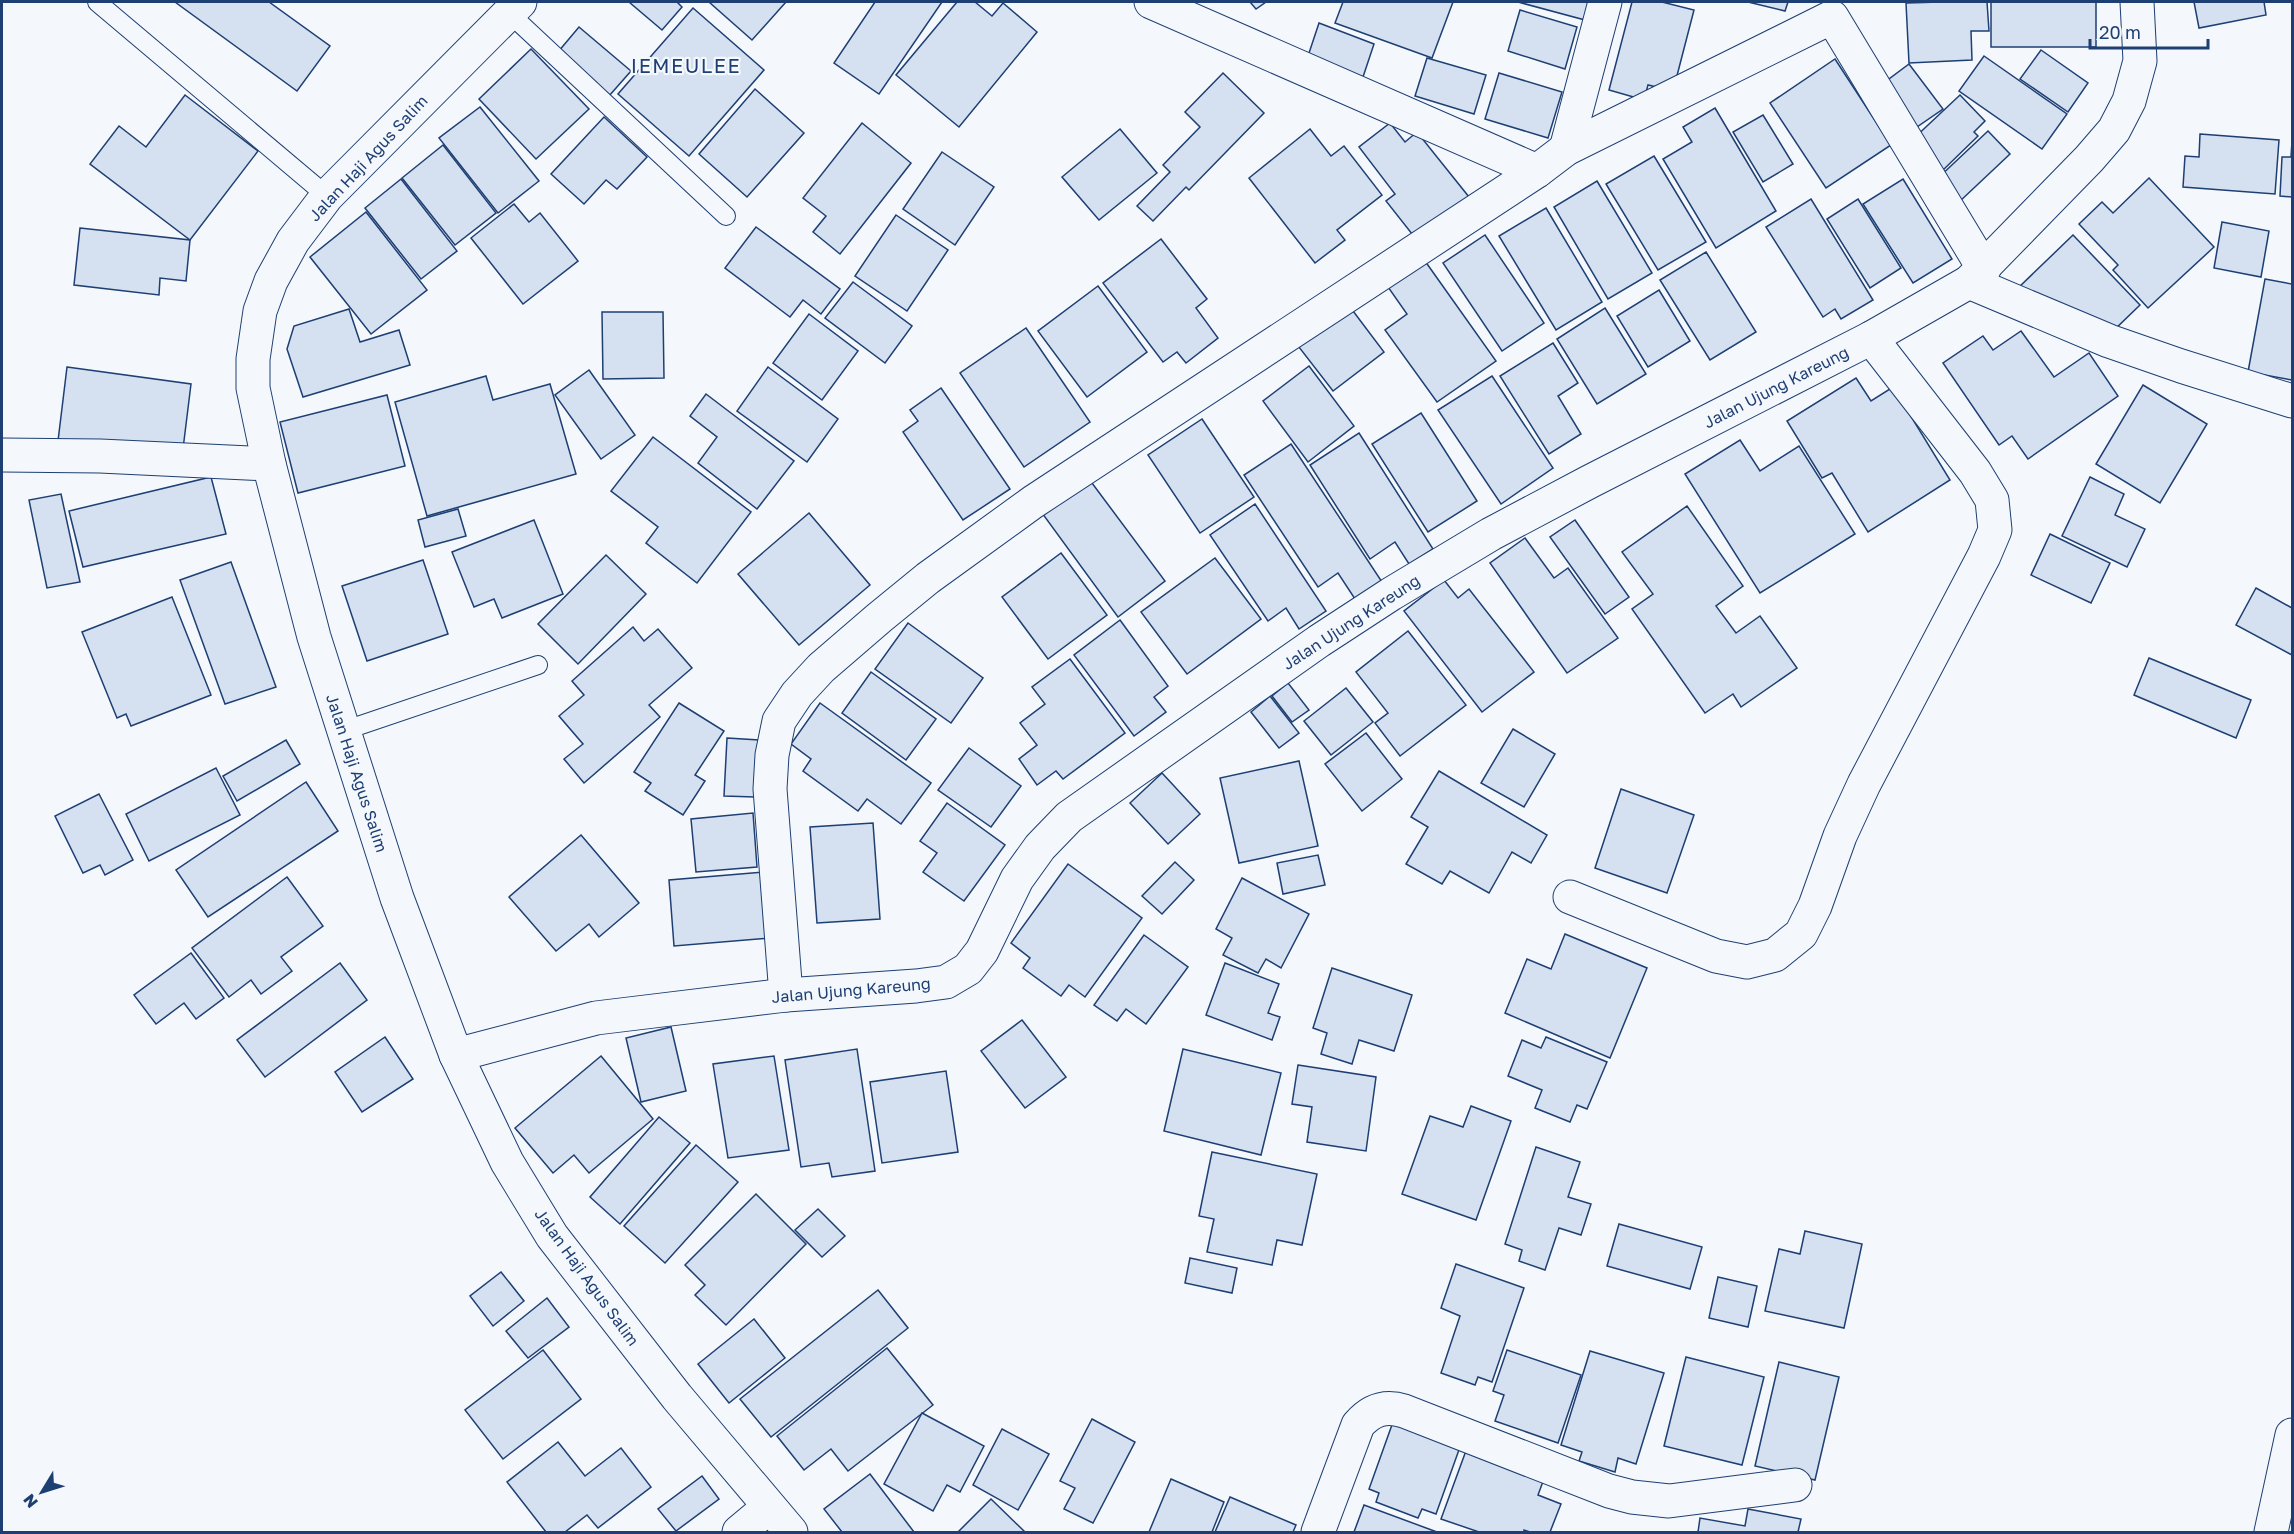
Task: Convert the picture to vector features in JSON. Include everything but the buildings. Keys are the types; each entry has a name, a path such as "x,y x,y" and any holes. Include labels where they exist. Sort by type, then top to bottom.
{"street":[{"path":"1151,2 1537,171"},
{"path":"1566,149 1605,2"},
{"name":"Jalan Ujung Kareung","path":"456,1055 596,1018 786,995 916,986 946,982 968,969 982,951 1017,879 1040,847 1069,817 1346,624 1491,534 1871,339 1977,276 2114,130 2129,101 2139,61 2140,25 2137,2"},
{"name":"Jalan Haji Agus Salim","path":"514,7 327,196 293,241 271,281 260,311 253,359 253,388 269,464 314,637 397,898 456,1055 507,1162 552,1236 677,1397 791,1533"},
{"path":"786,995 771,789 772,755 779,721 796,694 821,668 928,578 1033,502 1537,171 1566,149 1833,9 1977,276 2109,341 2292,401"},
{"path":"1570,897 1716,956 1747,962 1775,955 1801,934 1815,906 1840,836 1860,794 1984,556 1995,530 1992,500 1975,472 1871,339"},
{"path":"2,455 100,456 269,464"},
{"path":"1318,1533 1358,1425 1367,1415 1383,1408 1404,1411 1609,1491 1632,1497 1669,1501 1795,1485"},
{"path":"2271,1533 2292,1435"},
{"path":"739,1533 769,1507"}],"lane":[{"path":"97,2 327,196"},
{"path":"514,7 726,216"},
{"path":"343,731 538,665"}],"district":[{"name":"IEMEULEE","path":"686,66"}]}
